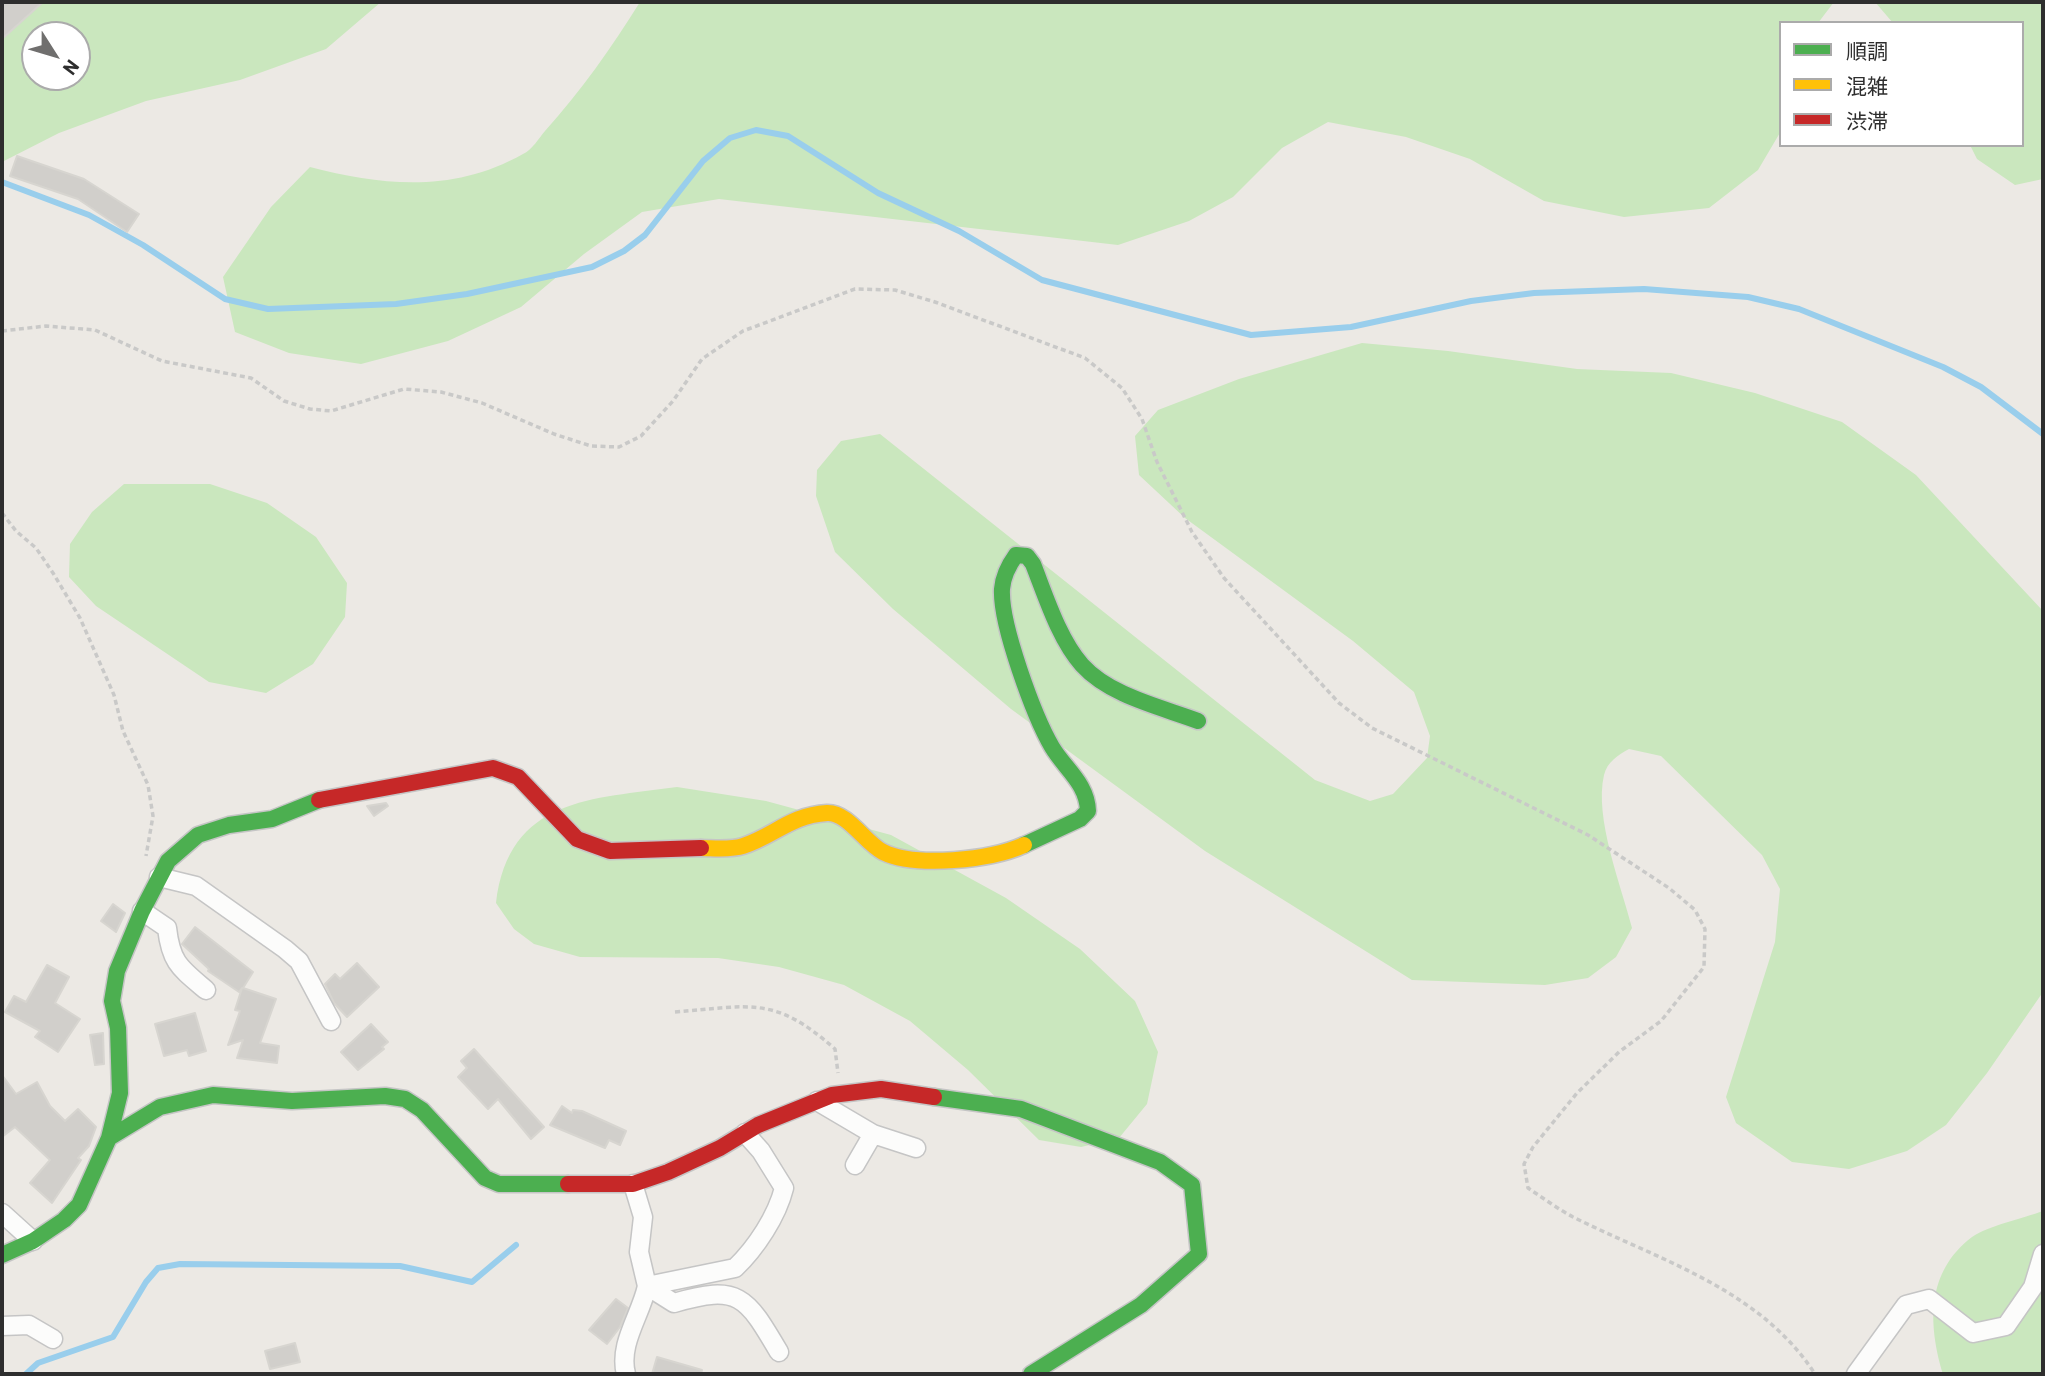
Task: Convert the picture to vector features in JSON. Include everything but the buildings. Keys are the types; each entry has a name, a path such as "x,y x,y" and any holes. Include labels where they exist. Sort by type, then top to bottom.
{"street":[{"path":"2,1255 33,1241 64,1220 79,1205 109,1139 120,1093 118,1028 111,1001 117,971 159,877 168,862 198,835 229,825 272,819 312,802 493,768 518,777 577,839 610,851 742,847 791,820 829,813 839,816 881,851 907,862 1009,852 1080,819 1088,811 1089,805 1082,788 1052,747 1003,609 1000,585 1005,569 1016,555 1027,556 1033,564 1056,620 1082,665 1102,681 1136,698 1198,722"},
{"path":"159,877 196,886 285,949 299,961 331,1021"},
{"path":"142,911 167,928 172,956 177,965 206,990"},
{"path":"109,1139 160,1107 213,1095 292,1101 385,1096 405,1098 422,1110 485,1178 499,1184 633,1184 678,1167 745,1133 841,1093 881,1089 1021,1109 1160,1163 1192,1185 1198,1221 1199,1254 1177,1277 1103,1332 1031,1374"},
{"path":"817,1101 873,1134 916,1148"},
{"path":"647,1286 734,1268 745,1258 780,1206 784,1188 761,1151 745,1133"},
{"path":"855,1165 873,1134"},
{"path":"626,1374 623,1351 642,1308 647,1286 639,1252 643,1217 633,1184"},
{"path":"2,1213 33,1241"},
{"path":"1856,1374 1906,1305 1928,1299 1973,1333 2006,1326 2033,1287 2043,1254"},
{"path":"647,1286 674,1303 720,1292 735,1297 757,1314 779,1352"},
{"path":"2,1326 29,1325 53,1339"}],"path":[{"path":"2,513 16,531 37,548 53,573 80,618 114,695 123,731 148,785 153,816 145,854 159,877"},
{"path":"675,1013 761,1006 789,1015 835,1049 841,1093"}],"green space":[{"path":"13,2 381,2 326,49 240,80 146,101 59,133 2,162 2,8"},
{"path":"640,2 1834,2 1820,21 1779,21 1779,134 1758,170 1709,208 1624,217 1544,201 1470,159 1406,137 1328,122 1282,148 1233,197 1189,221 1118,245 719,199 642,212 584,254 521,307 448,341 361,364 289,353 235,332 223,277 271,207 310,167 391,182 418,182 445,180 497,167 523,154 535,144 607,52"},
{"path":"1875,2 2043,2 2043,179 2015,185 1977,159 1971,147 2024,147 2024,21 1891,21"},
{"path":"1362,343 1448,351 1577,369 1671,373 1755,393 1842,422 1916,475 2043,611 2043,992 1987,1073 1946,1125 1907,1151 1849,1169 1792,1162 1736,1123 1726,1097 1775,942 1780,889 1762,855 1661,756 1629,749 1617,756 1605,770 1602,792 1606,831 1632,928 1616,957 1588,978 1545,985 1412,980 1205,851 1011,709 893,609 835,552 816,496 817,470 841,441 880,434 1315,780 1370,801 1393,794 1427,758 1430,736 1414,692 1353,641 1185,518 1139,475 1135,436 1158,410 1239,379"},
{"path":"124,484 210,484 267,503 316,537 347,583 345,617 313,664 266,693 209,682 96,606 69,577 70,544 92,512"},
{"path":"677,787 766,801 891,835 1006,898 1080,949 1135,1001 1158,1052 1147,1104 1119,1138 1081,1147 1039,1140 968,1070 910,1021 844,985 779,967 718,958 580,957 534,944 514,929 496,903 504,868 518,842 537,823 560,810 586,801"},
{"path":"2043,1211 2043,1374 1943,1374 1933,1318 1939,1283 1946,1266 1957,1251 1979,1233"}],"waterway":[{"path":"2,182 89,215 143,245 225,299 268,309 396,304 467,294 592,267 624,251 645,235 703,161 730,138 756,130 788,136 878,193 959,231 1042,280 1251,335 1351,327 1471,301 1534,293 1644,289 1748,297 1799,309 1943,367 1981,387 2043,434"},
{"path":"26,1374 38,1363 113,1337 146,1282 158,1268 180,1264 400,1266 472,1282 516,1245"}],"traffic: fast":[{"path":"1024,845 1080,819 1088,811 1080,784 1057,755 1045,733 1012,646 1006,624 1002,589 1006,571 1016,555 1027,556 1033,564 1066,643 1094,676 1121,693 1198,721"},
{"path":"109,1138 120,1093 118,1028 112,1001 117,971 142,911 168,861 198,835 229,825 272,819 319,800"},
{"path":"2,1255 33,1241 64,1220 79,1205 109,1138 160,1107 213,1095 292,1101 385,1096 405,1099 422,1110 485,1178 499,1184 568,1184"},
{"path":"934,1097 1021,1109 1160,1162 1192,1185 1199,1254 1141,1305 1031,1374"}],"traffic: slow":[{"path":"701,848 743,846 803,818 827,813 842,817 883,852 914,860 974,858 1024,845"}],"traffic: jam":[{"path":"319,800 493,768 518,777 577,839 610,851 701,848"},
{"path":"568,1184 633,1184 668,1172 720,1148 758,1125 832,1095 881,1089 934,1097"}]}
